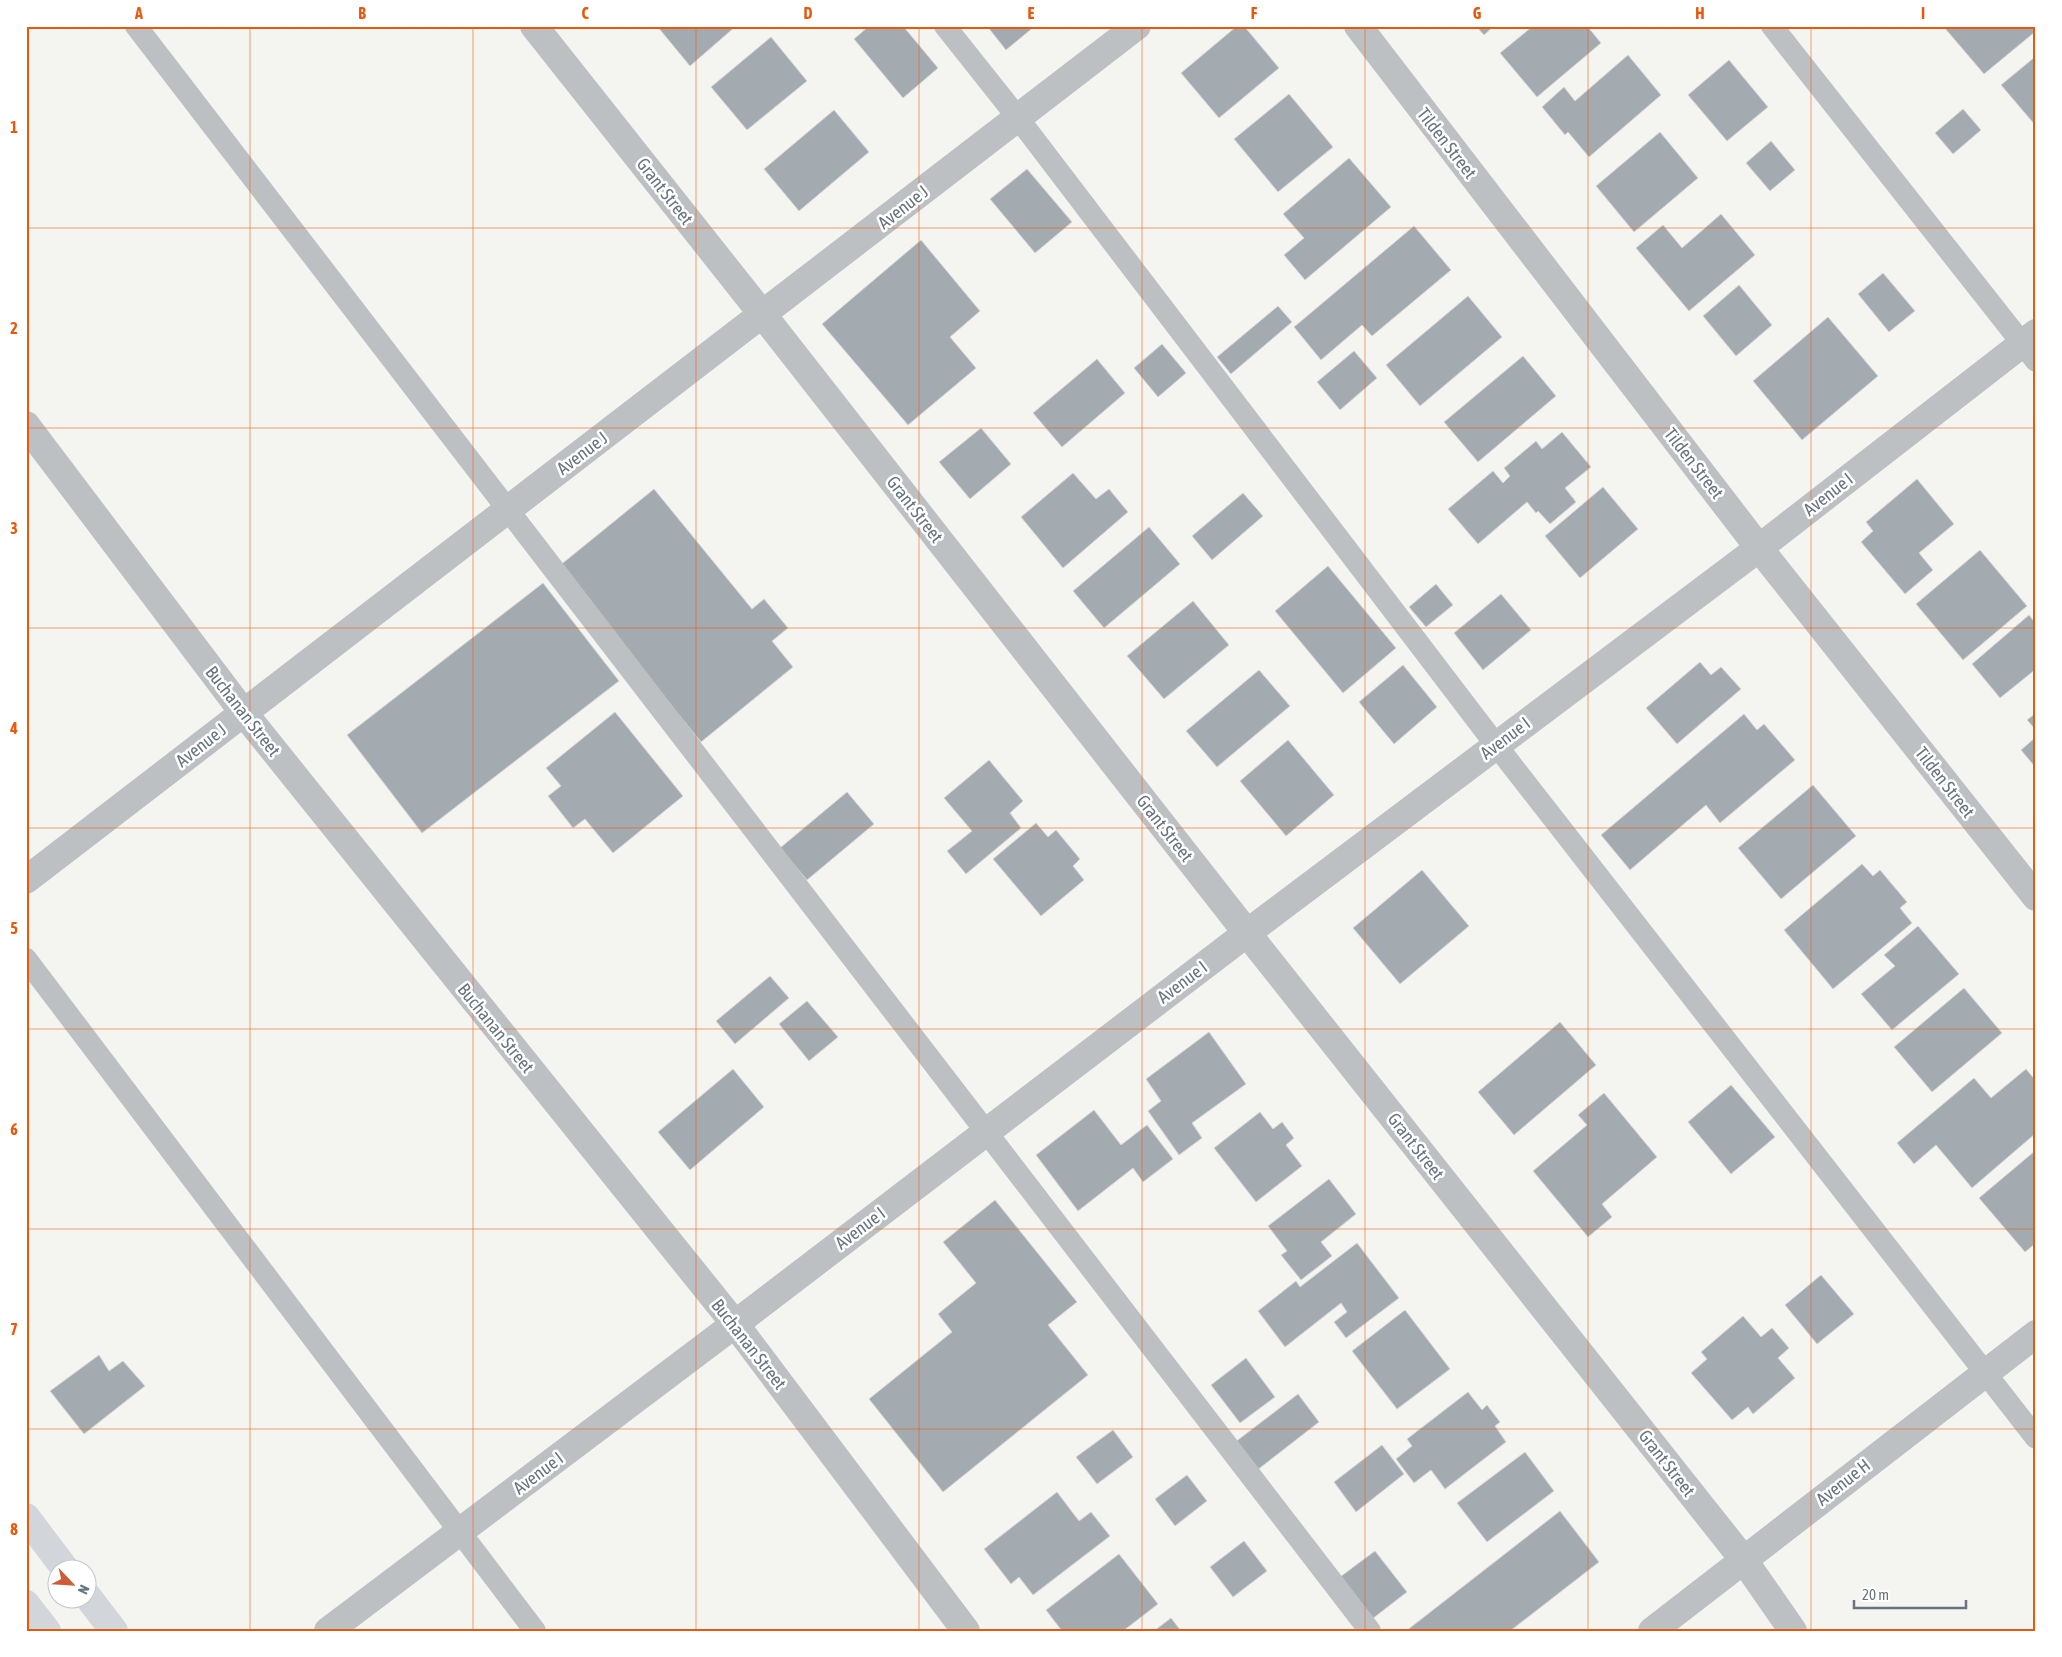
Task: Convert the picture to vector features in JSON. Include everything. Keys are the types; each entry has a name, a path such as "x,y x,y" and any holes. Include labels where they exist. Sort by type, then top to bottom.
{"main road":[{"path":"26,1517 58,1560"},
{"path":"26,1604 47,1631"},
{"path":"98,1610 114,1631"}],"street":[{"name":"Grant Street","path":"534,26 1247,933 1743,1559 1794,1631"},
{"name":"Avenue J","path":"26,880 1137,26"},
{"name":"Tilden Street","path":"1358,26 1759,548 2036,897"},
{"name":"Avenue I","path":"328,1631 1496,745 2031,346"},
{"name":"Buchanan Street","path":"26,425 243,712 735,1324 966,1631"},
{"name":"Avenue H","path":"1652,1631 2036,1334"}],"lane":[{"path":"136,26 1370,1631"},
{"path":"945,26 1018,118 1496,745 2036,1438"},
{"path":"1772,26 2031,346"},
{"path":"26,959 535,1631"}],"building":[{"path":"657,26 736,26 690,66"},
{"path":"869,26 903,26 938,68 903,98 854,39"},
{"path":"987,26 1035,26 1006,50"},
{"path":"1237,26 1244,26 1279,68 1219,118 1181,73"},
{"path":"1476,26 1494,26 1484,35"},
{"path":"1533,26 1587,26 1601,43 1537,97 1500,53"},
{"path":"1943,26 2036,26 2036,31 1984,74"},
{"path":"771,37 807,81 747,130 711,87"},
{"path":"1628,55 1661,95 1589,157 1568,132 1565,135 1542,107 1564,87 1575,101"},
{"path":"2036,56 2036,126 2001,85"},
{"path":"1729,60 1768,107 1727,141 1688,95"},
{"path":"1289,94 1333,147 1278,192 1234,139"},
{"path":"1963,109 1981,130 1953,154 1935,133"},
{"path":"834,110 869,152 799,211 764,169"},
{"path":"1660,132 1698,178 1634,232 1596,186"},
{"path":"1771,141 1795,170 1770,191 1746,163"},
{"path":"1349,158 1391,207 1305,280 1284,255 1304,238 1283,214"},
{"path":"1027,169 1072,222 1035,253 990,199"},
{"path":"1721,214 1755,255 1689,311 1636,248 1663,225 1682,248"},
{"path":"1414,226 1451,270 1372,336 1362,325 1321,360 1294,327"},
{"path":"921,240 980,311 950,337 976,368 908,425 822,324"},
{"path":"1883,273 1915,311 1889,332 1858,294"},
{"path":"1739,285 1772,325 1736,356 1703,316"},
{"path":"1468,296 1502,337 1420,406 1386,365"},
{"path":"1278,306 1292,322 1231,374 1217,357"},
{"path":"1828,317 1878,376 1802,440 1753,381"},
{"path":"1162,344 1186,373 1158,397 1134,368"},
{"path":"1354,351 1377,378 1340,410 1317,382"},
{"path":"1523,356 1556,396 1478,462 1444,422"},
{"path":"1097,359 1125,393 1062,447 1033,413"},
{"path":"981,428 1011,464 970,499 939,462"},
{"path":"1562,432 1591,467 1565,488 1576,502 1550,524 1538,511 1536,513 1527,502 1478,544 1448,509 1493,471 1503,483 1510,476 1504,468 1536,441 1542,449"},
{"path":"1073,473 1096,499 1109,489 1128,512 1063,568 1021,517"},
{"path":"1917,479 1954,524 1919,553 1933,570 1905,594 1861,542 1873,531 1866,522"},
{"path":"1603,487 1638,529 1580,578 1545,536"},
{"path":"654,489 752,609 764,599 788,628 772,641 793,667 701,742 558,567"},
{"path":"1243,493 1263,516 1212,560 1192,536"},
{"path":"1149,527 1180,564 1104,628 1073,591"},
{"path":"1980,550 2027,606 1963,660 1916,604"},
{"path":"1328,566 1396,648 1343,693 1275,611"},
{"path":"543,583 619,681 422,833 347,735"},
{"path":"1436,584 1453,605 1426,627 1409,607"},
{"path":"1501,594 1531,630 1483,670 1454,633"},
{"path":"1193,601 1229,645 1164,699 1127,656"},
{"path":"2029,615 2036,624 2036,669 2000,698 1972,664"},
{"path":"1700,662 1711,675 1721,667 1741,689 1677,744 1646,708"},
{"path":"1403,665 1437,707 1394,744 1359,702"},
{"path":"1259,670 1290,706 1217,767 1186,731"},
{"path":"615,712 683,796 613,853 585,819 573,828 548,796 561,786 546,768"},
{"path":"2036,713 2036,730 2027,720"},
{"path":"1744,714 1757,730 1764,724 1795,760 1720,823 1706,805 1630,870 1601,835"},
{"path":"2036,737 2036,768 2021,750"},
{"path":"1288,740 1334,795 1286,836 1240,781"},
{"path":"989,760 1023,801 1010,813 1021,828 966,874 947,851 972,831 944,798"},
{"path":"1813,785 1856,836 1781,899 1738,848"},
{"path":"847,792 874,824 807,880 780,848"},
{"path":"1036,823 1048,837 1056,830 1080,859 1073,866 1084,880 1041,916 993,859"},
{"path":"1862,864 1873,876 1880,870 1907,902 1900,908 1912,923 1833,989 1784,930"},
{"path":"1422,870 1469,926 1400,984 1353,928"},
{"path":"1918,926 1959,974 1892,1030 1861,994 1895,966 1884,955"},
{"path":"770,976 789,998 735,1044 716,1021"},
{"path":"1964,988 2002,1033 1932,1092 1894,1047"},
{"path":"807,1001 838,1037 809,1061 779,1024"},
{"path":"1560,1022 1596,1065 1514,1135 1478,1092"},
{"path":"1209,1032 1246,1084 1192,1123 1202,1138 1179,1155 1148,1111 1161,1101 1146,1079"},
{"path":"733,1069 764,1107 690,1170 658,1132"},
{"path":"2026,1069 2036,1081 2036,1133 1972,1188 1936,1145 1914,1164 1897,1143 1974,1078 1991,1098"},
{"path":"1731,1085 1775,1137 1731,1174 1688,1122"},
{"path":"1604,1093 1657,1157 1602,1204 1612,1217 1588,1237 1533,1171 1587,1125 1578,1115"},
{"path":"1094,1110 1121,1145 1147,1125 1173,1159 1143,1182 1133,1168 1078,1211 1036,1155"},
{"path":"1260,1112 1273,1129 1282,1122 1294,1138 1286,1145 1302,1166 1256,1202 1214,1148"},
{"path":"2036,1150 2036,1243 2025,1252 1979,1198"},
{"path":"1329,1179 1356,1214 1321,1242 1332,1256 1301,1280 1281,1255 1287,1251 1268,1226"},
{"path":"995,1200 1077,1302 1048,1325 1088,1375 943,1492 869,1399 952,1332 938,1314 976,1283 943,1242"},
{"path":"1357,1243 1399,1298 1346,1338 1334,1322 1347,1312 1341,1303 1285,1347 1258,1311 1296,1281 1300,1287"},
{"path":"1821,1275 1854,1314 1817,1344 1785,1305"},
{"path":"1405,1310 1450,1369 1397,1409 1352,1351"},
{"path":"1743,1316 1761,1337 1772,1328 1789,1348 1778,1358 1795,1378 1753,1414 1748,1407 1732,1420 1691,1373 1707,1359 1701,1352"},
{"path":"99,1355 109,1371 123,1361 145,1386 84,1434 50,1391"},
{"path":"1246,1358 1275,1397 1240,1423 1211,1385"},
{"path":"1468,1392 1482,1410 1487,1405 1500,1422 1495,1426 1506,1442 1445,1489 1431,1470 1414,1483 1396,1459 1412,1446 1407,1439"},
{"path":"1298,1394 1319,1422 1256,1471 1234,1443"},
{"path":"1113,1430 1133,1457 1097,1484 1076,1457"},
{"path":"1382,1445 1404,1474 1356,1512 1334,1482"},
{"path":"1525,1452 1554,1491 1487,1542 1457,1503"},
{"path":"1187,1475 1207,1501 1175,1526 1155,1499"},
{"path":"1057,1492 1079,1521 1091,1512 1110,1536 1033,1595 1019,1577 1011,1584 984,1549"},
{"path":"1560,1511 1599,1562 1510,1631 1406,1631"},
{"path":"1244,1541 1267,1571 1233,1597 1210,1567"},
{"path":"1375,1551 1407,1592 1372,1619 1340,1577"},
{"path":"1119,1554 1158,1604 1123,1631 1062,1631 1046,1610"},
{"path":"1171,1618 1181,1631 1154,1631"}]}
